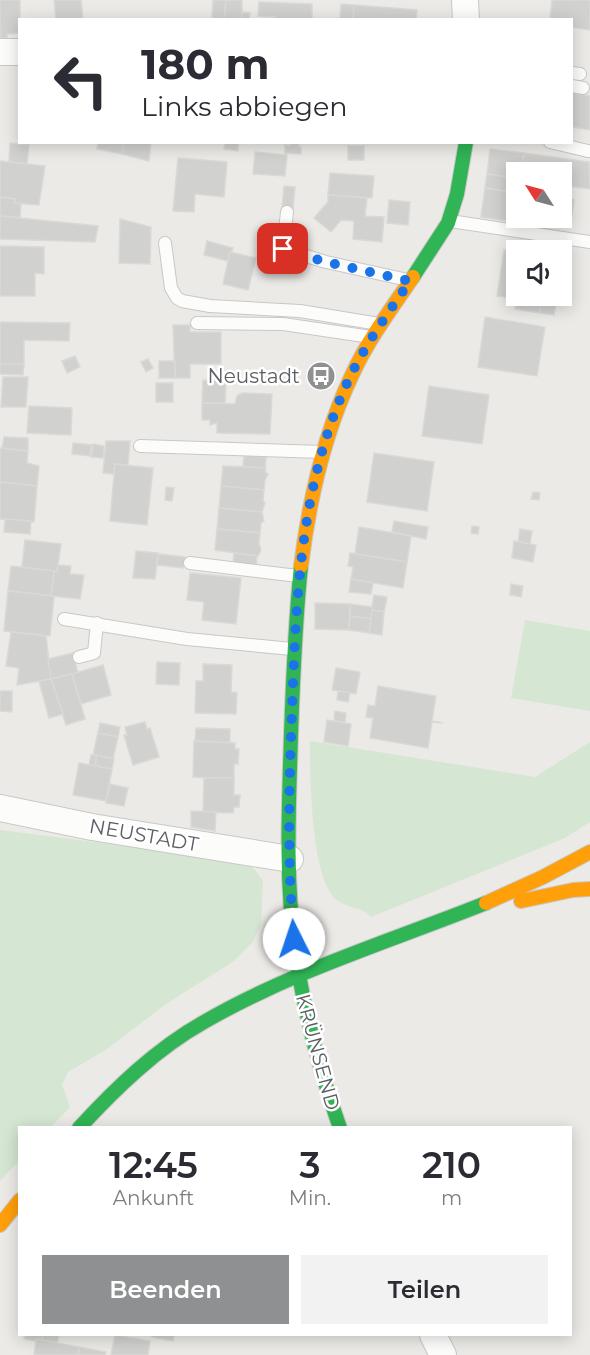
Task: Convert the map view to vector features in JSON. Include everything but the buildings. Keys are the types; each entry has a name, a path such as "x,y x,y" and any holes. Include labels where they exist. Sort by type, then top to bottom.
{"street":[{"path":"465,0 466,18"},
{"path":"0,52 18,52"},
{"name":"KRÜNSEND","path":"339,1126 307,1023 298,975 292,920 290,859 294,649 298,576 304,530 322,452 348,382 372,337 449,221 457,196 466,144"},
{"name":"NEUSTADT","path":"0,808 92,827 290,859"},
{"path":"81,1126 133,1074 180,1038 218,1014 298,975 463,912 529,884 590,852"},
{"path":"463,912 573,890 590,889"},
{"path":"0,1226 18,1203"},
{"path":"434,1336 443,1355"}],"lane":[{"path":"558,144 588,151"},
{"path":"287,212 283,249 326,262 410,281"},
{"path":"449,221 590,242"},
{"path":"165,243 171,288 177,298 182,301 199,305 300,311 381,324"},
{"path":"197,323 283,324 372,337"},
{"path":"141,446 322,452"},
{"path":"190,563 298,576"},
{"path":"64,619 178,638 294,649"},
{"path":"79,657 94,653 97,623"}],"green space":[{"path":"525,620 590,631 590,711 511,698"},
{"path":"310,741 535,777 590,742 590,822 565,838 371,917 363,911 336,900 325,882 313,821"},
{"path":"0,830 244,861 263,881 261,925 252,943 234,961 166,1004 107,1049 68,1072 62,1085 70,1107 52,1126 18,1126 18,1162 0,1181"}],"traffic: fast":[{"path":"413,277 448,223 457,194 466,144"},
{"path":"301,566 291,734 288,841 290,894 298,970 307,1016 325,1084 339,1126"},
{"path":"81,1126 137,1070 169,1044 204,1022 307,972 486,903"}],"traffic: slow":[{"path":"301,566 308,517 319,468 342,397 365,349 413,277"},
{"path":"486,903 590,852"},
{"path":"521,901 573,890 590,889"},
{"path":"0,1225 18,1202"}],"place":[{"name":"Neustadt","path":"321,376"}],"route":[{"path":"283,249 326,262 410,281 372,337 348,382 322,452 304,530 296,599 290,750 290,859 294,939"}]}
